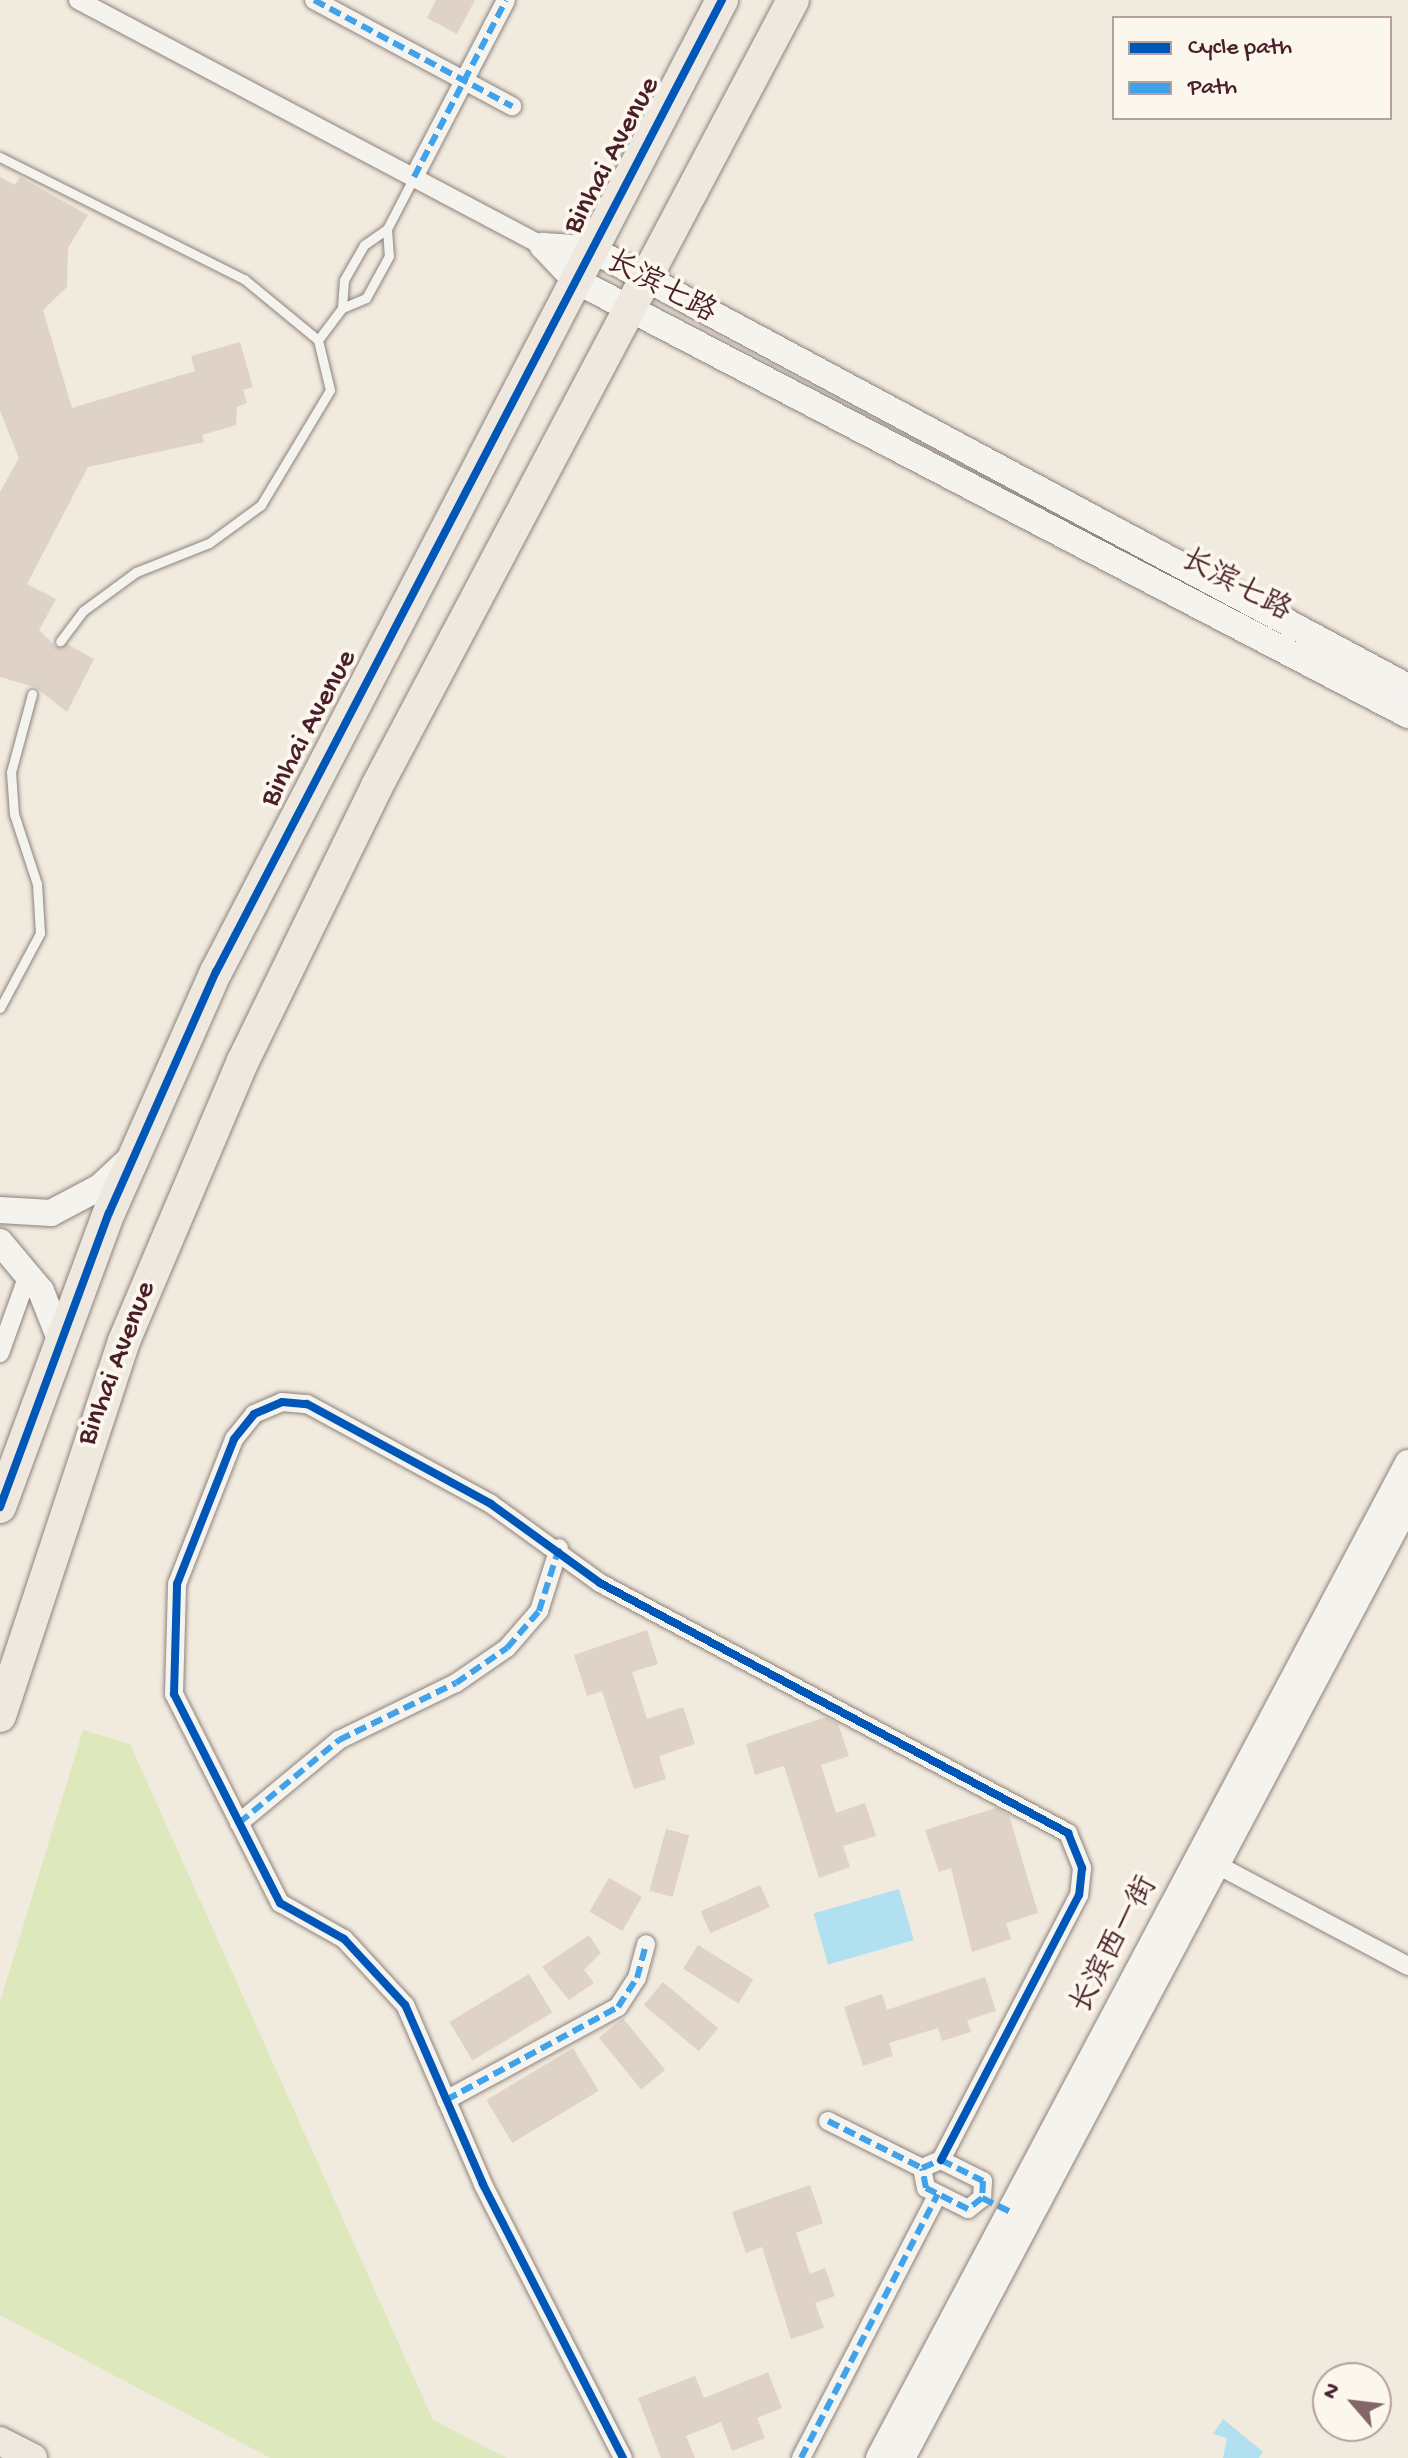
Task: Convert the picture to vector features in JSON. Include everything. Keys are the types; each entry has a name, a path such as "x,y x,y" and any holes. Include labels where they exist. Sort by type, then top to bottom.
{"highway":[{"name":"Binhai Avenue","path":"0,1507 60,1339 132,1156 274,851 722,0"},
{"name":"Binhai Avenue","path":"0,1716 124,1341 243,1061 377,786 793,0"}],"main road":[{"path":"0,2441 32,2458"},
{"path":"23,2458 32,2458"}],"street":[{"path":"78,0 543,246"},
{"path":"314,0 512,106"},
{"path":"414,177 506,0"},
{"name":"长滨七路","path":"543,246 591,249 647,277 1408,687"},
{"name":"长滨七路","path":"543,246 575,280 630,310 1408,715"},
{"path":"0,1210 51,1213 100,1187 132,1156"},
{"path":"0,1242 29,1272 60,1339"},
{"path":"0,1353 29,1272"},
{"path":"623,2458 446,2100 405,2005 344,1939 280,1903 174,1694 177,1584 234,1439 254,1414 282,1402 307,1404 559,1548 600,1583 1068,1833 1082,1868 1079,1895 941,2160 922,2168 828,2121"},
{"name":"长滨西一街","path":"902,2458 1209,1860 1408,1463"},
{"name":"长滨西一街","path":"879,2458 1011,2212 1408,1503"},
{"path":"239,1823 339,1740 456,1683 507,1648 539,1611 559,1548"},
{"path":"1209,1860 1408,1966"},
{"path":"446,2100 618,2007 637,1978 646,1944"},
{"path":"922,2168 926,2188 968,2209 982,2198 983,2181 941,2160"},
{"path":"801,2458 938,2194"},
{"path":"982,2198 1011,2212"}],"lane":[{"path":"0,157 244,279 318,340 330,390 261,505 209,543 136,572 83,611 60,641"},
{"path":"342,308 344,280 364,245 387,229 414,177"},
{"path":"318,340 342,308 366,298 389,256 387,229"},
{"path":"0,1008 40,933 37,884 14,814 11,772 32,694"}],"green space":[{"path":"83,1730 130,1744 433,2420 507,2458 270,2458 0,2315 0,2002"}],"water":[{"path":"899,1889 914,1940 828,1964 813,1914"},
{"path":"1223,2419 1263,2452 1259,2458 1223,2458 1227,2438 1213,2434"}],"building":[{"path":"436,0 475,0 457,34 427,18"},
{"path":"0,177 15,185 20,177 88,215 68,248 67,287 43,310 72,408 195,371 191,356 240,342 253,387 243,390 247,403 237,407 236,425 202,435 204,442 88,467 27,584 56,599 39,630 56,647 67,644 94,659 67,712 35,687 0,677 0,492 19,458 0,411"},
{"path":"647,1630 658,1664 632,1672 647,1719 683,1707 695,1744 659,1756 666,1779 634,1789 602,1691 587,1696 574,1655"},
{"path":"826,1717 838,1724 849,1756 821,1765 836,1813 865,1803 876,1836 843,1846 850,1867 819,1878 784,1766 755,1775 746,1744"},
{"path":"996,1808 1009,1815 1038,1913 1006,1923 1011,1939 972,1952 951,1868 939,1872 925,1830"},
{"path":"666,1829 689,1835 673,1897 649,1891"},
{"path":"609,1878 642,1897 622,1931 590,1912"},
{"path":"760,1885 770,1907 710,1933 701,1911"},
{"path":"589,1935 601,1953 584,1970 594,1983 569,2000 542,1967"},
{"path":"698,1945 753,1979 738,2003 683,1969"},
{"path":"529,1974 552,2013 472,2060 449,2022"},
{"path":"985,1977 996,2011 967,2020 971,2032 942,2041 938,2028 889,2043 893,2056 863,2066 844,2007 882,1994 887,2010"},
{"path":"663,1982 718,2028 699,2051 644,2005"},
{"path":"623,2018 665,2070 641,2090 599,2038"},
{"path":"573,2048 599,2091 512,2143 486,2100"},
{"path":"810,2185 823,2223 796,2233 810,2274 825,2268 835,2296 815,2303 824,2328 791,2339 762,2247 746,2253 732,2212"},
{"path":"768,2372 782,2408 757,2418 765,2438 732,2451 721,2422 686,2436 695,2458 661,2458 638,2398 695,2376 704,2398"}],"marked path":[{"path":"314,0 512,106"},
{"path":"414,177 506,0"},
{"path":"239,1823 339,1740 456,1683 507,1648 539,1611 559,1548"},
{"path":"446,2100 618,2007 637,1978 646,1944"},
{"path":"828,2121 922,2168"},
{"path":"941,2160 983,2181 982,2198 968,2209 926,2188 922,2168 941,2160"},
{"path":"801,2458 938,2194"},
{"path":"982,2198 1011,2212"}],"cycle path":[{"path":"0,1507 109,1213 216,972 722,0"},
{"path":"623,2458 483,2184 405,2005 344,1939 280,1903 174,1694 177,1584 234,1439 254,1414 282,1402 307,1404 491,1504 600,1583 1068,1833 1082,1868 1079,1895 941,2160"}]}
